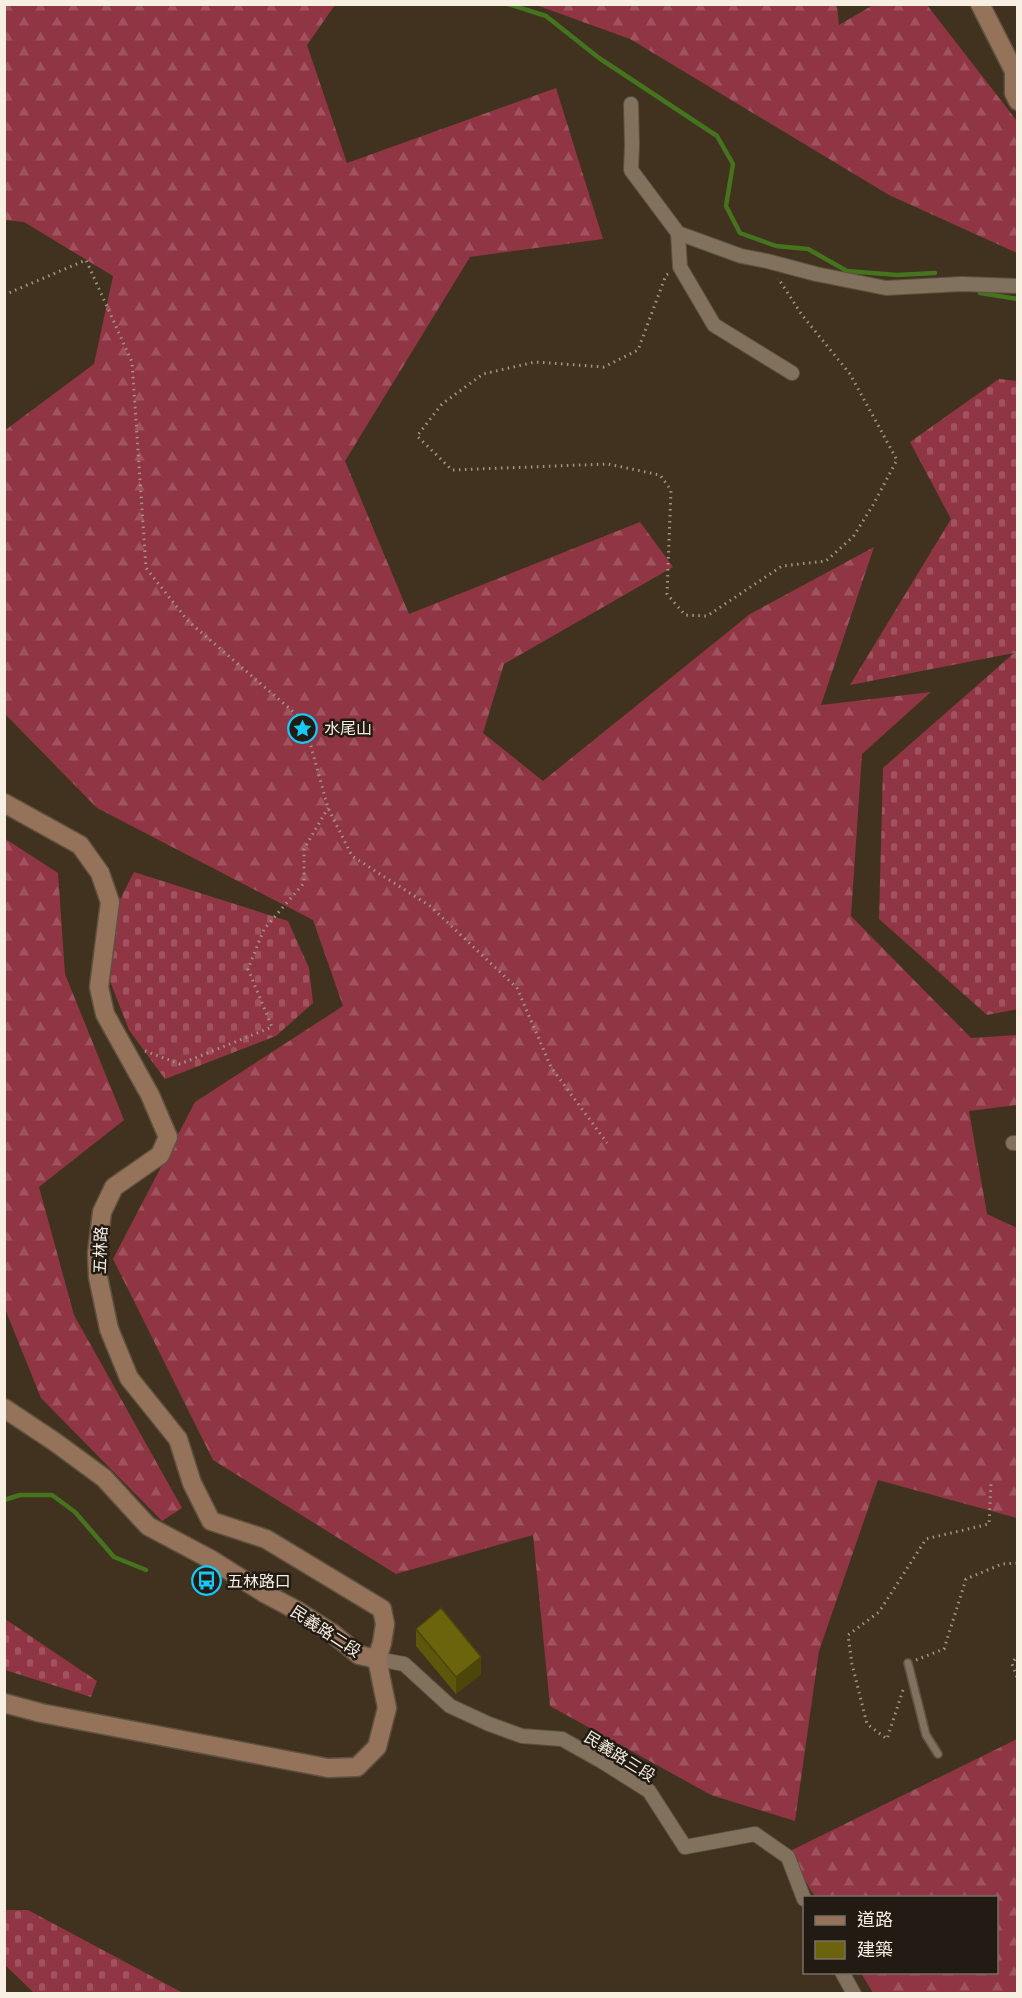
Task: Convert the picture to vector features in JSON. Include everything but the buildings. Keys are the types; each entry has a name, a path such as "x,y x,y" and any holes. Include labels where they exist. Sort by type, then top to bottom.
{"main road":[{"path":"980,4 1014,71 1014,93 1017,101"},
{"name":"五林路","path":"4,803 80,845 100,873 110,902 99,987 105,1014 150,1095 168,1137 160,1155 114,1188 102,1212 97,1253 98,1277 110,1329 129,1378 178,1439 192,1483 211,1521 266,1539 382,1609 385,1624 377,1659"},
{"name":"民義路二段","path":"4,1408 104,1478 148,1526 212,1560 306,1617 332,1633 359,1655 377,1659 387,1708 377,1747 357,1767 328,1768 41,1713 4,1703"}],"street":[{"path":"631,104 631,170 678,233 741,256 886,288 962,284 1017,286"},
{"path":"678,233 680,267 714,325 792,373"},
{"name":"民義路三段","path":"377,1659 404,1665 450,1706 489,1724 522,1736 562,1739 603,1762 649,1791 685,1847 755,1834 788,1857 803,1896"},
{"path":"843,1974 854,1994"}],"lane":[{"path":"908,1663 926,1735 938,1754"}],"path":[{"path":"4,294 86,260 132,362 146,568 188,621 304,721 328,808 352,856 430,906 516,988 551,1067 607,1143"},
{"path":"680,267 666,275 638,350 604,367 535,362 483,374 442,404 417,436 452,470 608,464 660,475 671,490 667,594 685,615 707,616 782,566 826,561 853,537 897,460 850,374 802,315 767,261"},
{"path":"121,1042 180,1064 272,1027 248,969 264,929 304,883 304,849 328,808"},
{"path":"991,1483 989,1524 926,1539 879,1612 848,1635 852,1664 867,1724 886,1740 902,1694 908,1663 944,1649 966,1580 1002,1564 1017,1563"},
{"path":"1017,1654 1011,1665 1017,1680"}],"green space":[{"path":"5,5 335,5 307,45 347,163 556,88 603,239 470,257 345,461 409,614 640,522 673,567 504,664 483,733 543,781 750,614 874,547 821,705 931,692 862,754 851,916 971,1038 1017,1035 1017,1105 969,1111 987,1214 1017,1228 1017,1518 878,1480 819,1651 795,1821 711,1795 550,1706 533,1535 396,1574 213,1460 113,1259 195,1102 343,1006 313,920 97,808 5,714 4,431 94,364 113,276 24,222 5,220"},
{"path":"536,5 837,5 839,25 873,5 927,5 1017,121 1017,253 889,195 630,39"},
{"path":"999,379 1018,381 1018,1009 987,1015 879,919 883,768 1014,653 850,685 951,519 910,442"},
{"path":"4,838 58,873 65,974 124,1120 39,1187 74,1315 182,1508 162,1521 41,1398 5,1309"},
{"path":"134,872 288,921 309,968 313,1003 276,1036 165,1079 129,1030 103,963 114,911"},
{"path":"5,1619 97,1681 91,1697 5,1670"},
{"path":"1017,1739 1017,1993 873,1993 862,1974 998,1974 998,1896 814,1896 788,1852"},
{"path":"4,1910 28,1910 183,1993 34,1993 5,1965"}],"waterway":[{"path":"508,4 546,16 599,58 717,136 733,164 726,206 740,233 776,246 808,249 847,271 897,275 935,273"},
{"path":"980,293 1018,299"},
{"path":"4,1500 20,1495 52,1495 75,1512 114,1557 146,1570"}],"place":[{"name":"水尾山","path":"303,728"},
{"name":"五林路口","path":"206,1581"}]}
